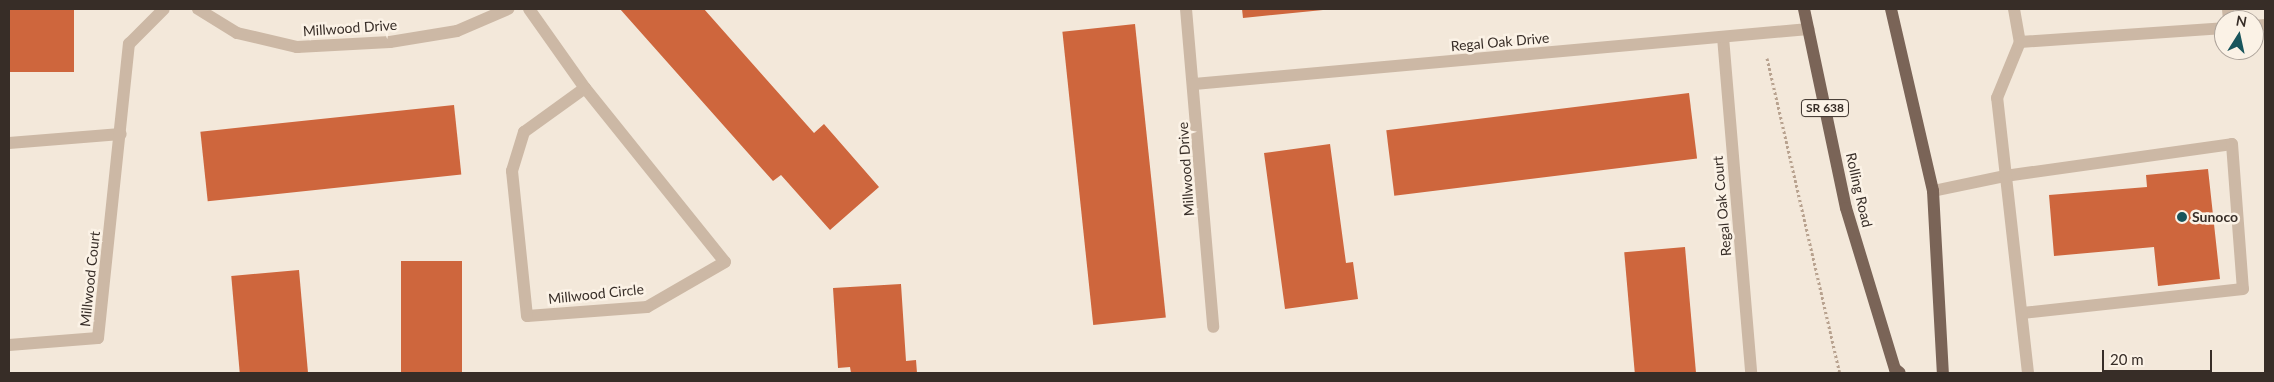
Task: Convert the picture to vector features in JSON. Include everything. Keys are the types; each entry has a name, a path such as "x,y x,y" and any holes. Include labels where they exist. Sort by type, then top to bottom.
{"main road":[{"name":"Rolling Road","path":"1804,9 1846,208 1895,369 1900,373"},
{"path":"1891,9 1933,191 1943,373"}],"street":[{"name":"Millwood Court","path":"9,345 98,338 129,44 164,9"},
{"name":"Millwood Drive","path":"198,9 237,33 297,47 390,42 457,31 508,9"},
{"name":"Millwood Circle","path":"529,9 585,88 725,262 647,307 527,316 512,171 524,132 585,88"},
{"name":"Millwood Drive","path":"1186,9 1194,84 1213,327"},
{"path":"2014,9 2020,42 1997,98 2028,373"},
{"name":"Regal Oak Drive","path":"1194,84 1809,29"},
{"path":"2020,42 2214,29"},
{"name":"Regal Oak Court","path":"1722,37 1750,373"},
{"path":"9,143 121,134"},
{"path":"1933,191 2005,176 2232,144 2242,289 2022,313"}],"path":[{"path":"1770,70 1840,373"}],"building":[{"path":"9,9 74,9 74,72 9,72"},
{"path":"620,9 704,9 814,133 824,124 879,187 830,230 781,175 773,181"},
{"path":"1242,9 1323,9 1323,10 1243,18"},
{"path":"1135,24 1166,317 1093,325 1062,32"},
{"path":"1689,93 1697,159 1394,196 1386,130"},
{"path":"454,105 461,175 208,201 200,132"},
{"path":"1330,144 1346,263 1353,262 1358,299 1285,309 1264,153"},
{"path":"2208,169 2220,279 2158,286 2154,247 2054,256 2049,195 2147,187 2146,175"},
{"path":"1685,247 1696,373 1635,373 1624,252"},
{"path":"401,261 462,261 462,373 401,373"},
{"path":"299,270 308,373 240,373 231,276"},
{"path":"901,284 906,361 916,360 917,373 851,373 850,367 838,368 833,288"}],"place":[{"name":"Sunoco","path":"2182,217"}]}
